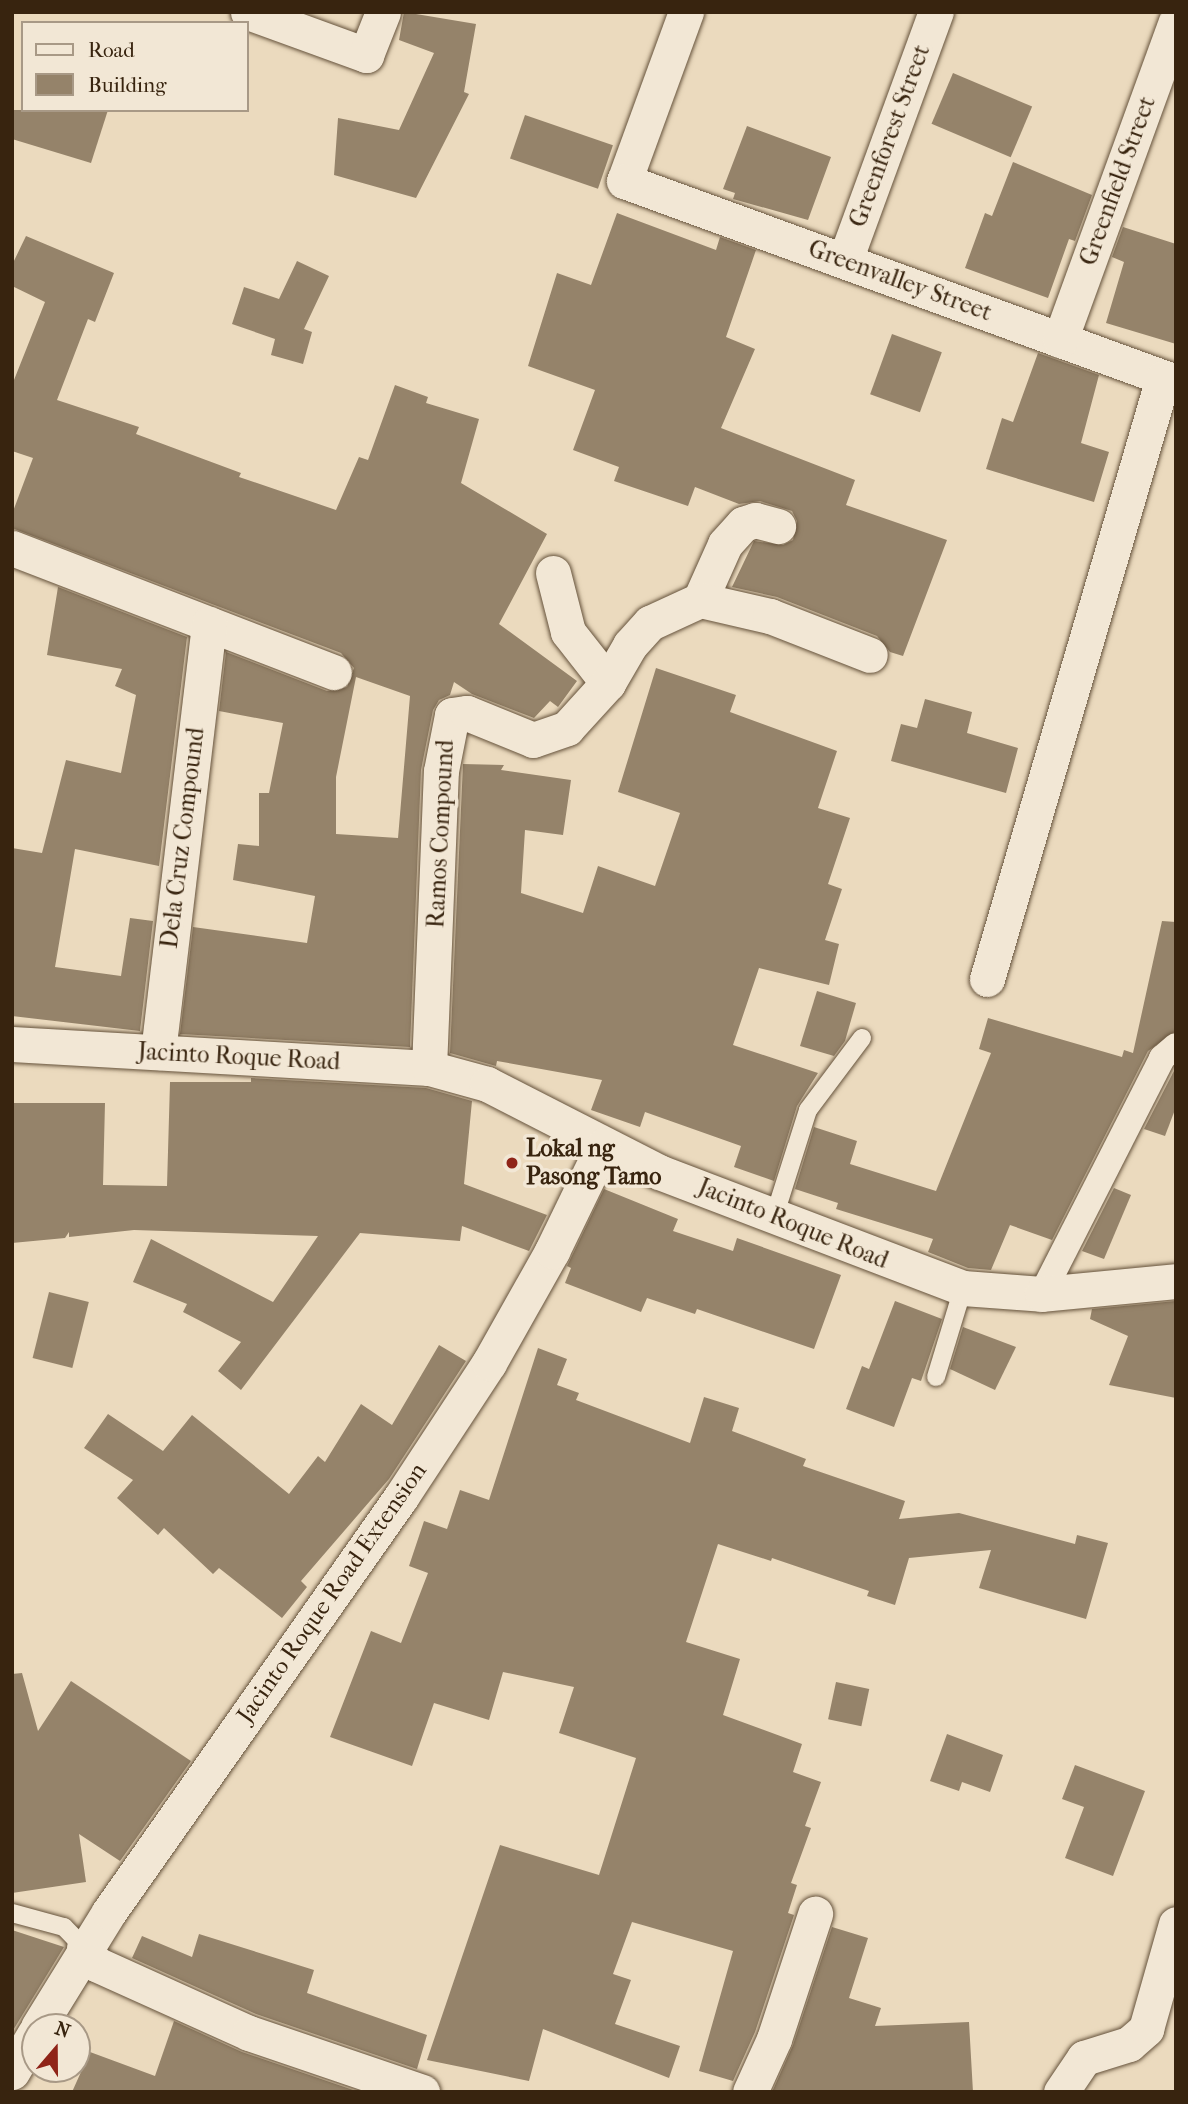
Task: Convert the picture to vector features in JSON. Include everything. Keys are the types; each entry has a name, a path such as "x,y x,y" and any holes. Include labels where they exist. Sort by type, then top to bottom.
{"street":[{"path":"248,12 366,55 383,12"},
{"name":"Greenvalley Street","path":"686,12 624,181 1169,380"},
{"name":"Greenforest Street","path":"845,260 936,12"},
{"name":"Greenfield Street","path":"1059,340 1176,22"},
{"path":"987,979 1169,380"},
{"path":"778,526 755,520 743,524 725,544 700,600 770,616 870,655"},
{"path":"12,548 334,672"},
{"path":"553,573 568,632 608,684"},
{"name":"Ramos Compound","path":"429,1068 441,771 452,715 467,713 533,740 567,728 608,684 630,645 650,623 700,600"},
{"name":"Dela Cruz Compound","path":"158,1052 208,624"},
{"name":"Jacinto Roque Road","path":"12,1044 429,1068 487,1084 603,1146 963,1288 1042,1294 1176,1281"},
{"path":"1042,1294 1162,1058 1176,1046"},
{"name":"Jacinto Roque Road Extension","path":"46,2013 84,1948 401,1497 489,1363 552,1251 603,1146"},
{"path":"750,2092 774,2039 815,1914"},
{"path":"1061,2092 1084,2058 1129,2044 1146,2029 1176,1924"},
{"path":"84,1948 108,1969 249,2033 422,2092"},
{"path":"12,2072 21,2057"}],"lane":[{"path":"775,1214 808,1110 862,1038"},
{"path":"936,1377 963,1288"},
{"path":"12,1913 64,1927 84,1948"}],"building":[{"path":"404,12 476,24 464,92 469,94 416,198 334,175 338,118 399,130 434,53 399,40"},
{"path":"953,73 1032,107 1011,157 932,124"},
{"path":"12,110 107,112 91,163 12,139"},
{"path":"525,115 613,145 598,189 510,158"},
{"path":"747,126 831,157 808,220 733,199 735,193 723,189"},
{"path":"1013,162 1092,195 1075,241 1069,239 1048,298 965,268 985,213 992,216"},
{"path":"617,213 716,250 720,237 756,250 726,337 755,349 721,428 855,480 846,505 947,540 903,656 890,652 877,636 777,597 732,587 754,541 783,545 793,540 797,521 792,511 760,501 739,504 695,487 688,506 614,481 619,467 573,450 595,390 528,366 557,273 591,285"},
{"path":"1123,227 1176,244 1176,344 1106,323 1124,262 1112,257"},
{"path":"26,236 114,273 95,322 88,319 57,400 139,427 136,434 241,473 239,477 336,510 359,457 368,460 395,385 428,397 426,403 479,419 461,483 547,534 499,624 577,681 558,707 550,701 534,718 472,694 454,682 450,695 439,700 433,710 421,770 410,1047 180,1034 193,927 307,943 315,896 233,880 238,844 259,846 259,793 269,793 283,723 219,711 226,652 327,691 347,687 354,668 341,653 12,528 12,514 33,458 12,451 12,385 45,302 12,286 12,265","holes":["356,677 410,696 398,838 336,834 336,777"]},
{"path":"297,261 329,276 304,329 312,332 303,364 271,355 275,339 232,324 244,287 279,299"},
{"path":"892,334 942,352 920,412 870,394"},
{"path":"1038,353 1099,375 1081,443 1109,452 1094,502 986,469 1002,418 1013,422"},
{"path":"58,587 187,637 159,866 75,849 55,967 121,976 130,918 153,921 140,1031 12,1016 12,848 42,853 66,760 121,773 136,695 115,686 122,669 47,655"},
{"path":"656,668 736,695 730,712 837,751 818,808 850,818 828,884 842,889 825,940 839,944 829,985 759,968 733,1045 818,1073 797,1106 774,1181 734,1167 741,1146 645,1112 640,1127 591,1110 602,1080 497,1061 496,1066 450,1053 463,764 504,765 501,770 571,780 563,835 525,830 521,893 583,913 598,866 655,886 680,813 618,792"},
{"path":"925,699 972,712 967,733 1018,748 1006,793 891,761 901,724 917,728"},
{"path":"1162,921 1176,922 1176,1031 1148,1051 1052,1240 1010,1225 991,1270 968,1268 928,1252 933,1239 836,1209 838,1203 795,1189 814,1127 857,1141 850,1164 936,1191 991,1053 979,1049 988,1018 1122,1057 1124,1050 1133,1053"},
{"path":"817,991 856,1003 845,1041 834,1056 800,1046"},
{"path":"1176,1067 1176,1107 1165,1136 1144,1129"},
{"path":"251,1078 426,1088 472,1101 464,1184 547,1215 529,1251 462,1226 460,1241 360,1233 241,1390 218,1371 241,1342 183,1312 187,1304 133,1282 151,1239 273,1302 318,1236 134,1230 69,1237 69,1232 65,1238 12,1243 12,1103 105,1103 103,1185 167,1186 170,1082 251,1082"},
{"path":"1114,1188 1131,1195 1104,1259 1082,1251"},
{"path":"604,1189 678,1219 673,1231 733,1251 737,1238 841,1275 814,1349 697,1309 695,1314 647,1298 641,1312 565,1283 571,1268 567,1266"},
{"path":"49,1292 89,1302 72,1368 33,1358"},
{"path":"895,1301 942,1319 921,1381 912,1378 894,1427 846,1409 862,1366 869,1369"},
{"path":"1176,1301 1176,1398 1109,1385 1128,1336 1090,1319 1092,1309"},
{"path":"963,1327 1016,1347 995,1390 950,1369"},
{"path":"439,1345 466,1361 389,1479 301,1581 307,1587 282,1618 219,1568 213,1574 164,1528 158,1535 117,1498 133,1480 84,1448 108,1414 163,1451 192,1415 289,1494 318,1456 325,1462 361,1404 392,1425"},
{"path":"538,1348 567,1359 557,1385 579,1393 576,1400 690,1443 704,1397 739,1408 732,1431 806,1459 803,1466 905,1501 899,1519 959,1513 1075,1544 1077,1535 1108,1543 1086,1619 979,1588 991,1550 909,1558 895,1605 867,1596 869,1591 772,1558 771,1561 718,1544 686,1642 740,1659 723,1715 802,1744 793,1772 821,1782 805,1826 811,1828 791,1883 797,1885 788,1913 794,1915 755,2032 733,2081 699,2071 733,1951 632,1922 613,1974 631,1980 615,2024 680,2046 669,2078 543,2029 529,2081 427,2060 500,1845 599,1875 636,1758 559,1733 574,1687 503,1672 489,1720 434,1703 412,1766 330,1737 371,1631 401,1643 428,1573 409,1566 424,1521 447,1529 460,1490 489,1500"},
{"path":"22,1673 38,1731 71,1681 191,1761 120,1861 79,1834 86,1882 12,1893 12,1674"},
{"path":"836,1682 869,1689 861,1726 828,1719"},
{"path":"947,1734 1003,1755 990,1792 962,1782 959,1791 930,1781"},
{"path":"1075,1765 1145,1791 1113,1876 1065,1858 1084,1807 1062,1799"},
{"path":"832,1927 868,1938 849,1998 881,2008 875,2026 969,2022 973,2092 772,2092 793,2045"},
{"path":"12,1930 64,1947 24,2013 21,2013 12,2032"},
{"path":"199,1934 314,1970 307,1993 427,2035 417,2069 256,2014 132,1958 142,1936 192,1957"},
{"path":"174,2021 242,2052 359,2092 72,2092 76,2083 91,2083 91,2052 155,2076"}],"place":[{"name":"Lokal ng Pasong Tamo","path":"512,1163"}]}
